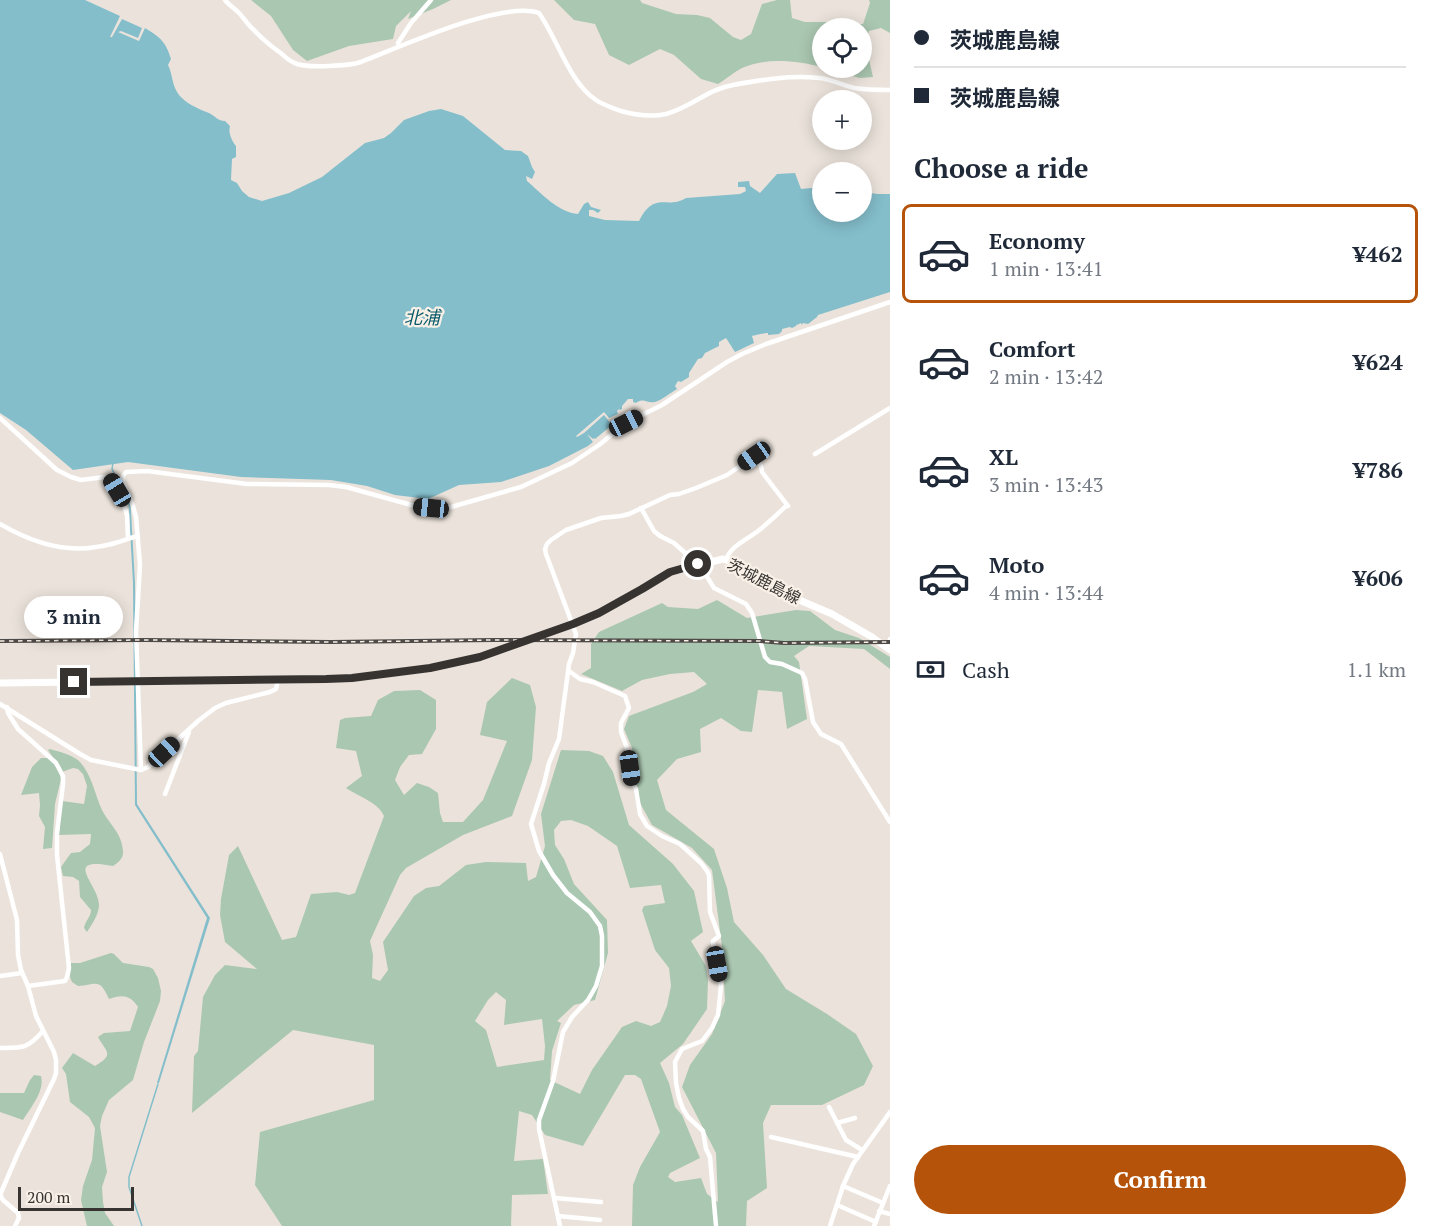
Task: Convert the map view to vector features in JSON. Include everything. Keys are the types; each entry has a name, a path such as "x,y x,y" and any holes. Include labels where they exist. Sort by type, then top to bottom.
{"main road":[{"name":"茨城鹿島線","path":"0,683 352,678 430,668 480,657 573,624 599,613 670,572 719,559 741,566 776,590 816,606 851,624 890,650"}],"street":[{"path":"225,0 266,43 297,64 308,66 359,62 413,35"},
{"path":"398,44 411,23 431,0"},
{"path":"526,5 535,9 544,21 582,88 597,101 625,112 647,116 667,114 686,107 707,93 730,85 786,78 820,78 851,87 890,90"},
{"path":"138,770 135,681 140,565 136,517 123,482 126,472 147,471 247,484 329,485 356,489 415,506 451,507 520,487 572,463 626,423 662,405 742,354 890,302"},
{"path":"815,454 890,408"},
{"path":"0,418 57,470 81,480 105,477 111,480 128,515 128,538"},
{"path":"560,1226 539,1129 539,1119 553,1081 564,1028 588,1000 596,986 602,966 602,936 600,926 590,912 573,898 553,876 539,851 531,824 549,763 559,739 569,664 576,634 545,549 555,537 574,527 601,518 621,516 670,495 696,488 727,475 754,456 762,472 788,506 737,546 727,555 726,560"},
{"path":"641,508 654,531 674,543 698,564 714,588 746,604 750,609 765,657 770,662 782,664 802,673 813,722 821,734 841,744 890,822"},
{"path":"0,524 36,542 66,548 83,549 138,536"},
{"path":"890,639 890,650"},
{"path":"568,671 580,679 625,696 629,708 621,723 621,732 628,751 632,782 636,789 640,814 647,826 691,852 709,875 710,912 719,936 713,941 721,986 718,1016 702,1041 682,1049 675,1062 676,1083 683,1109 703,1131 710,1157 716,1226"},
{"path":"0,704 91,760 138,770 148,767 207,713 226,703 270,692 276,689 278,680"},
{"path":"7,707 8,714 18,729 56,763 63,776 57,855 69,968 68,977 65,981 28,986"},
{"path":"165,794 190,729"},
{"path":"0,854 17,920 21,970 36,1016 56,1060 56,1072 50,1089 18,1153 0,1196 18,1213 19,1218 15,1226"},
{"path":"0,976 22,974 21,970"},
{"path":"0,1048 26,1047 43,1031"},
{"path":"829,1107 846,1140 862,1150"},
{"path":"830,1226 843,1185 853,1164 890,1112"},
{"path":"837,1123 855,1118"},
{"path":"771,1137 858,1156"},
{"path":"843,1185 883,1203"},
{"path":"837,1205 875,1224 890,1186"},
{"path":"555,1198 601,1202"},
{"path":"879,1211 890,1214"},
{"path":"558,1216 600,1220"}],"green space":[{"path":"251,0 451,0 408,19 411,11 396,26 393,39 349,46 307,61 293,50 271,16"},
{"path":"554,0 640,0 642,3 676,14 710,18 733,37 741,40 751,34 762,4 777,0 790,0 792,18 812,22 812,65 762,62 742,68 718,84 701,79 674,55 660,49 629,65 609,55 595,24 574,20"},
{"path":"869,0 890,0 890,33 881,28 872,30 872,18 865,18"},
{"path":"717,600 747,618 796,610 810,611 835,630 859,638 890,657 890,669 864,649 809,646 794,656 799,662 807,719 787,729 782,692 758,690 752,732 741,731 721,718 700,729 701,752 677,759 657,780 666,810 714,849 727,888 734,922 763,955 786,989 856,1034 873,1066 864,1085 822,1105 771,1105 763,1123 767,1188 747,1201 746,1226 632,1226 633,1185 640,1167 660,1132 641,1079 635,1075 625,1075 583,1146 545,1135 532,1115 519,1111 514,1161 543,1159 548,1194 512,1195 511,1226 282,1226 255,1185 260,1132 374,1100 374,1045 293,1030 192,1113 194,1056 198,1051 203,997 215,975 225,965 257,969 225,942 220,915 229,855 238,846 282,940 296,937 311,894 337,892 349,895 355,893 384,816 378,807 346,788 362,776 356,751 336,748 340,720 371,716 378,700 394,691 420,690 436,700 436,729 422,754 409,755 400,767 395,780 404,795 417,783 429,787 438,793 443,822 463,822 483,800 507,741 480,735 487,702 512,678 530,685 536,707 532,760 512,816 463,835 406,868 400,875 370,941 373,955 372,978 380,981 388,970 383,942 414,896 426,888 439,886 466,865 486,862 526,863 528,881 536,877 545,846 541,814 561,750 589,751 603,756 613,772 629,825 673,864 694,891 703,932 691,941 706,966 707,1009 683,1044 660,1063 669,1083 675,1107 682,1115 700,1158 670,1173 668,1177 675,1182 701,1178 707,1194 718,1202 716,1153 682,1087 690,1065 712,1034 725,1001 722,947 712,870 692,848 652,825 640,803 636,783 634,783 632,748 624,729 629,716 693,692 707,684 694,672 642,680 622,691 581,674 591,668 591,644 599,632 662,603 668,607 698,609","holes":["571,820 588,826 617,846 630,888 661,885 665,903 644,906 642,910 655,950 669,968 671,986 667,1006 660,1022 651,1026 636,1021 622,1027 592,1070 580,1094 550,1080 552,1051 561,1023 557,1021 574,1005 595,1000 608,953 607,920 574,884 564,859 555,845 554,830 561,821","496,992 506,1000 504,1025 542,1019 544,1060 497,1067 486,1030 475,1021"]},
{"path":"48,750 74,757 84,767 102,810 118,834 122,845 123,856 115,865 89,865 86,869 99,906 96,917 87,932 84,928 91,910 80,897 79,881 73,877 63,876 61,867 71,853 80,852 90,844 91,834 59,835 62,801 84,804 87,786 83,774 78,769 73,768 62,772"},
{"path":"41,758 49,758 57,765 61,779 55,804 52,848 43,849 45,827 39,816 39,793 21,795 32,767"},
{"path":"111,953 123,963 153,969 161,991 160,1001 144,1042 133,1080 109,1100 100,1126 107,1172 102,1187 103,1202 105,1213 114,1226 87,1226 81,1200 92,1160 95,1128 89,1117 70,1102 66,1074 62,1068 73,1053 95,1066 101,1062 107,1052 98,1037 104,1033 130,1031 138,1007 132,1000 125,997 118,996 109,999 100,985 78,986 72,982 70,977 71,963 80,963"},
{"path":"34,1075 41,1076 41,1087 23,1120 0,1112 0,1093 24,1093"}],"water":[{"name":"北浦","path":"0,0 85,0 120,16 110,37 122,19 142,28 138,38 121,31 118,32 139,41 145,28 155,34 165,44 169,53 171,59 168,65 177,93 194,106 225,121 230,126 231,137 236,146 236,157 232,159 231,180 237,183 249,197 262,201 289,193 322,177 365,143 384,138 404,120 441,109 463,116 505,150 521,151 528,156 535,172 532,179 526,176 527,181 557,206 578,214 588,202 591,207 601,210 598,213 589,210 589,216 605,220 639,221 650,206 656,203 740,194 746,191 745,187 738,187 738,182 749,181 750,186 760,193 777,174 795,173 801,189 812,188 812,222 872,222 872,193 890,194 890,292 818,315 808,324 803,323 802,325 801,323 792,328 782,329 779,334 768,335 767,333 752,336 754,343 735,352 726,338 719,342 719,346 698,359 689,377 681,382 678,381 675,386 677,389 663,398 655,402 636,403 633,399 628,399 622,409 617,411 618,414 609,418 604,412 576,436 584,433 604,415 612,425 595,439 587,434 593,442 588,446 549,466 501,482 459,485 428,499 395,495 367,486 331,480 241,477 128,462 73,470 26,430 0,413"},
{"path":"123,487 130,500 135,583 137,804 210,918 159,1083 157,1083 207,918 135,805 133,583 128,501 121,488"}],"waterway":[{"path":"113,463 112,469 122,488"},
{"path":"142,1226 129,1187 129,1177 158,1084"}],"railway":[{"path":"0,641 890,642"}],"route":[{"path":"74,682 352,678 430,668 480,657 573,624 599,613 665,574 698,564"}]}
